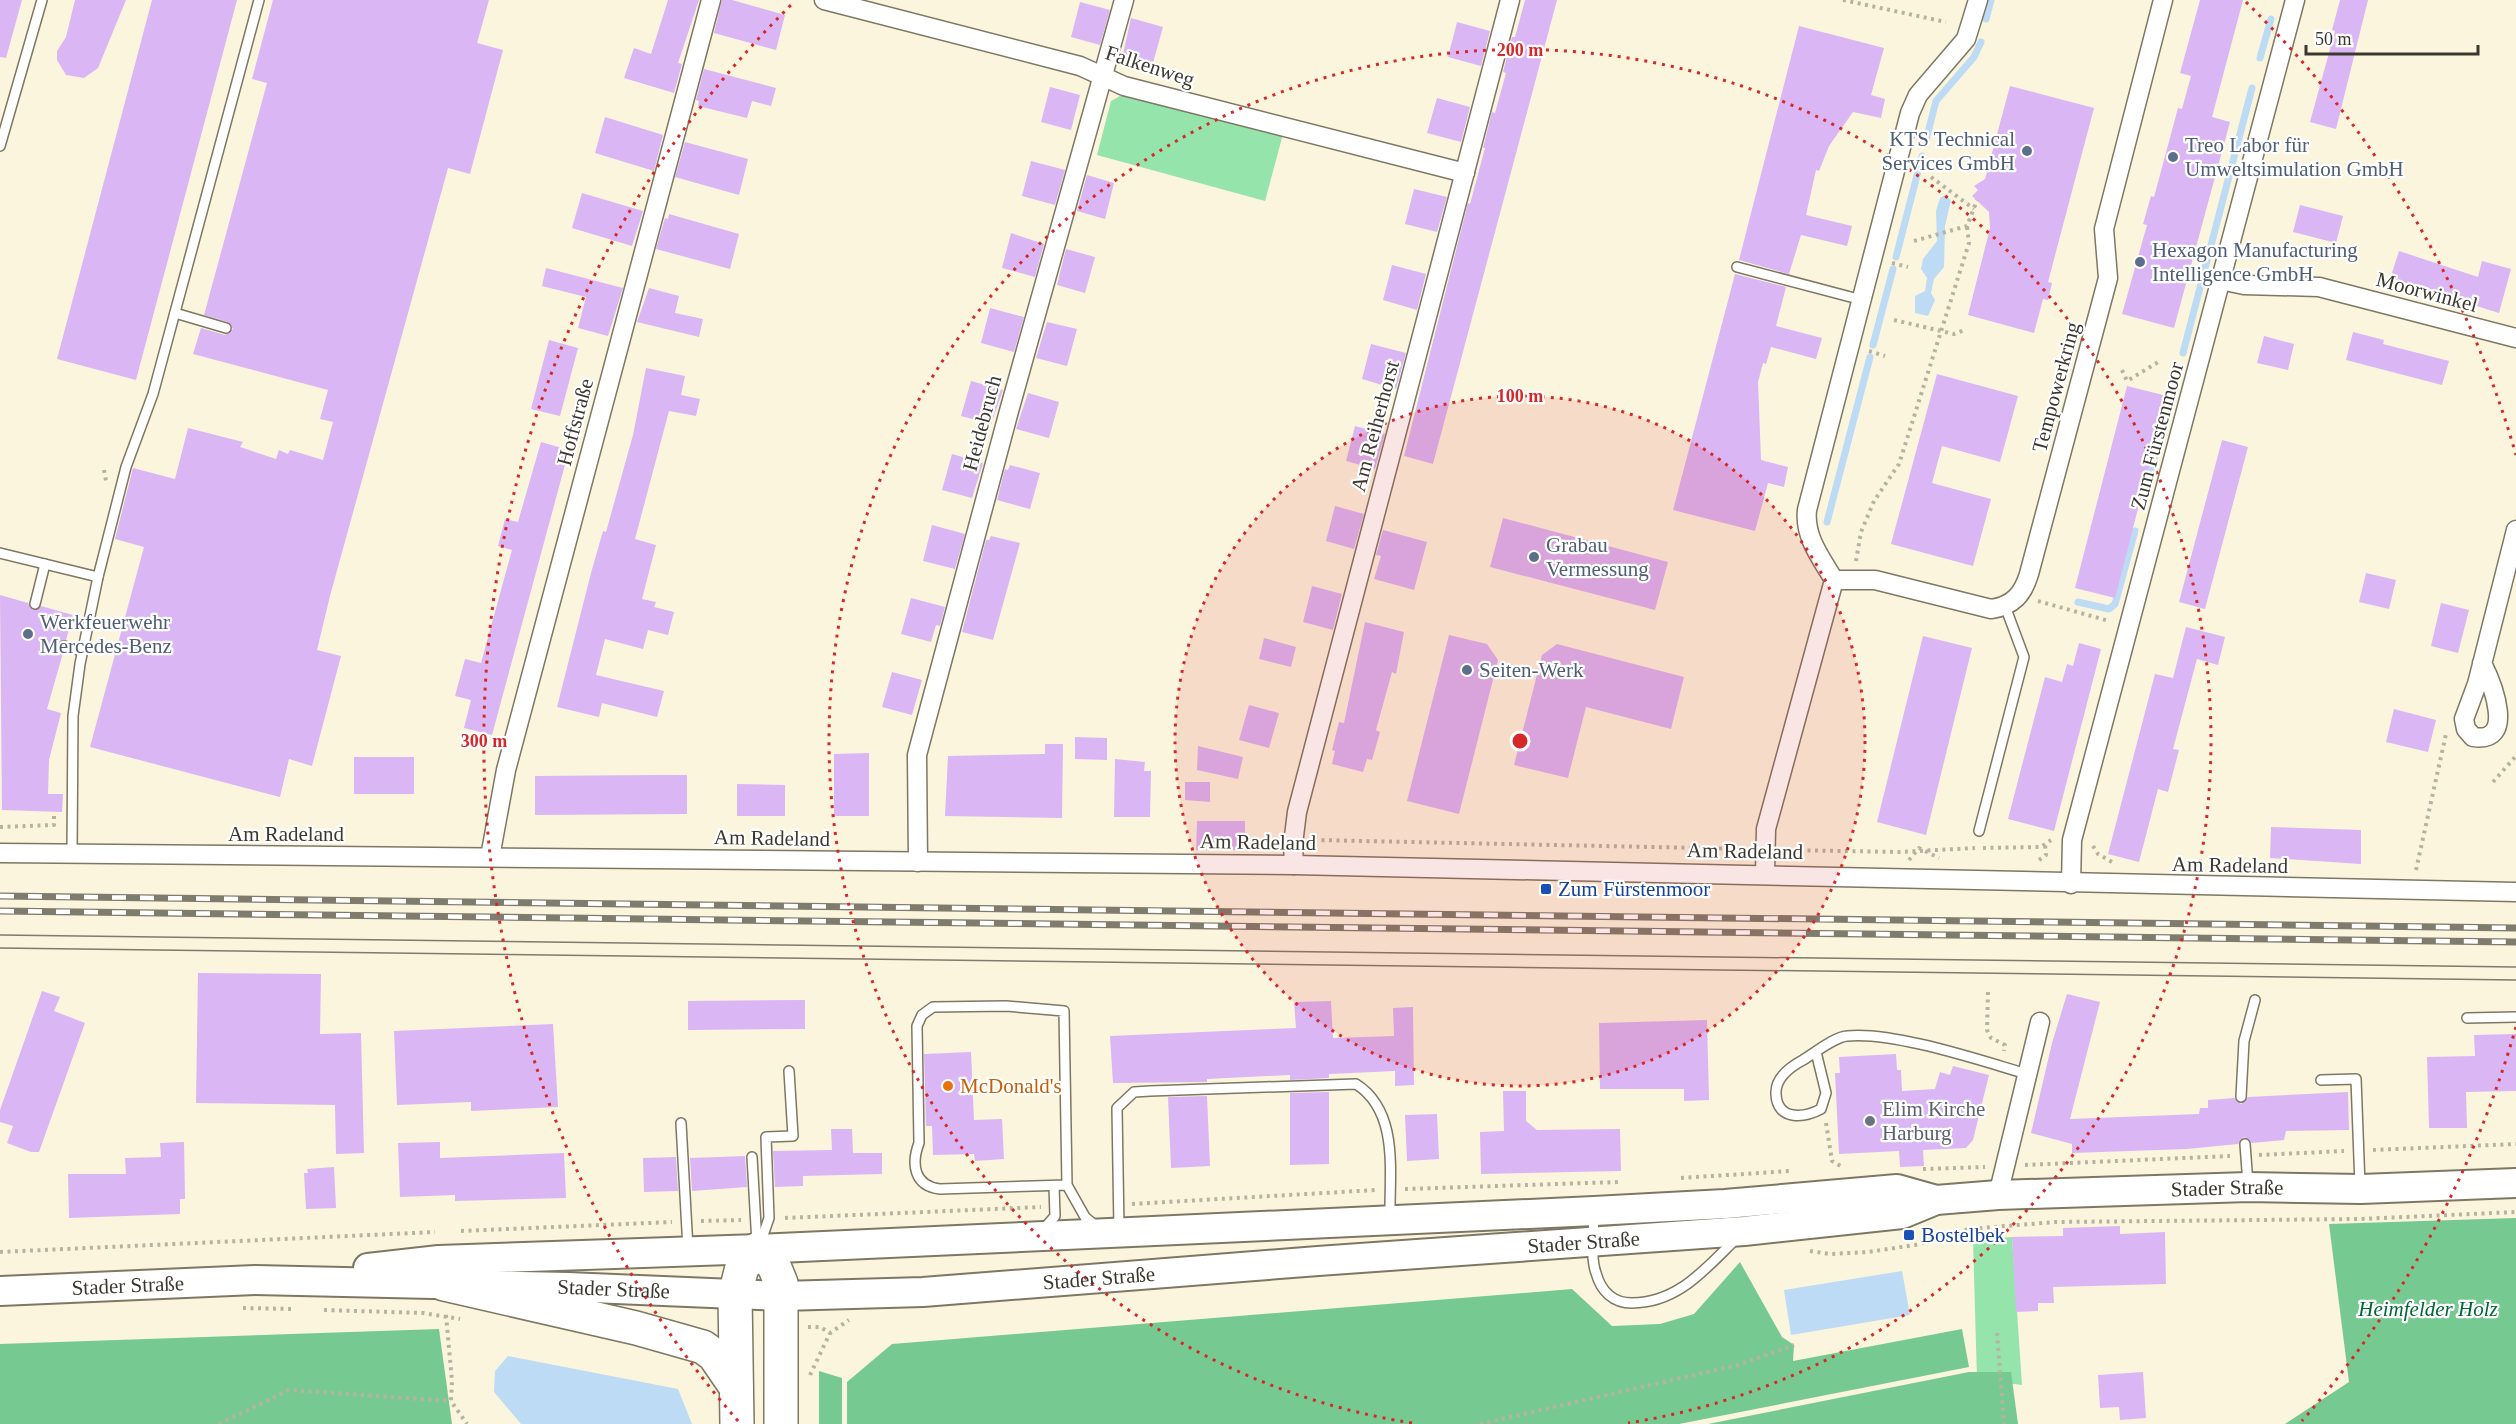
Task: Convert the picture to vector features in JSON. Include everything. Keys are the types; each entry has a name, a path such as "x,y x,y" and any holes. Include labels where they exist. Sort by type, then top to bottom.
{"highway":[{"path":"736,1424 735,1295 742,1267 756,1234"},
{"path":"756,1234 774,1266 782,1296 781,1424"},
{"path":"444,1284 636,1328 703,1347 714,1355 736,1387"}],"main road":[{"name":"Stader Straße","path":"0,1291 255,1280 782,1296 923,1292 1744,1231 1902,1214 1936,1200 1998,1195 2248,1187 2361,1189 2516,1183"},
{"name":"Stader Straße","path":"255,1280 439,1260 688,1252 756,1234 1038,1236 1725,1204 1897,1190 1936,1200"}],"street":[{"name":"Hoffstraße","path":"490,857 506,770 711,0"},
{"name":"Falkenweg","path":"824,0 1080,66 1124,86 1465,173"},
{"name":"Heidebruch","path":"918,862 917,755 1009,411 1124,0"},
{"name":"Am Reiherhorst","path":"1294,865 1293,844 1297,812 1510,0"},
{"path":"1765,874 1766,829 1834,580 1811,541 1806,518 1914,103 1961,46 1971,28 1978,0"},
{"name":"Tempowerkring","path":"2021,594 2029,574 2108,278 2104,229 2163,0"},
{"name":"Zum Fürstenmoor","path":"2071,884 2072,840 2295,0"},
{"name":"Moorwinkel","path":"2220,280 2244,285 2319,287 2516,338"},
{"path":"2482,663 2498,695 2503,712 2500,725 2493,735 2484,738 2473,737 2466,729 2464,718 2482,663 2516,530"},
{"path":"1834,580 1875,580 1991,609 2006,606 2021,594"},
{"name":"Am Radeland","path":"0,853 1294,865 1765,874 2071,884 2516,892"},
{"path":"1998,1195 2003,1166 2040,1022"}],"lane":[{"path":"0,146 42,0"},
{"path":"72,854 73,716 82,651 98,577 126,468 153,394 259,0"},
{"path":"1737,267 1863,300"},
{"path":"175,313 226,328"},
{"path":"0,553 98,577"},
{"path":"35,604 45,564"},
{"path":"1979,831 2024,657 2006,606"},
{"path":"64,646 82,651"},
{"path":"2241,1097 2244,1041 2255,1000"},
{"path":"1067,1185 940,1189 924,1184 919,1179 914,1159 919,1143 917,1026 927,1011 933,1007 1006,1006 1064,1011 1067,1185 1085,1217 1113,1233 1118,1204 1117,1108 1134,1092 1150,1091 1356,1084 1376,1101 1387,1123 1390,1221"},
{"path":"2467,1018 2516,1017"},
{"path":"1816,1052 1826,1093 1821,1109 1807,1117 1790,1114 1780,1108 1776,1096 1777,1084 1787,1071 1816,1052 1846,1036 1899,1040 2028,1074"},
{"path":"756,1234 769,1218 765,1137 793,1136 789,1071"},
{"path":"2321,1080 2356,1080 2361,1189"},
{"path":"681,1123 688,1252"},
{"path":"2245,1144 2248,1187"},
{"path":"752,1157 756,1234"},
{"path":"1038,1236 1055,1216 1054,1186"},
{"path":"1594,1211 1595,1270 1603,1290 1625,1303 1658,1301 1689,1284 1744,1231"}],"path":[{"path":"1843,0 1946,22"},
{"path":"1931,177 1974,209"},
{"path":"1855,567 1861,532 1874,501 1899,464 1969,243 1967,226 1977,200"},
{"path":"1914,241 1967,226"},
{"path":"1894,320 1954,334 1965,330"},
{"path":"2122,370 2127,381 2160,361"},
{"path":"2021,594 2130,627"},
{"path":"2409,891 2450,718 2455,709 2467,706"},
{"path":"2493,782 2516,756"},
{"path":"0,826 54,825 54,812"},
{"path":"1293,844 1314,840 1899,852 1941,847 2023,848 2045,844 2055,838 2072,840"},
{"path":"2035,860 2041,860 2046,855 2045,844"},
{"path":"1987,1030 1988,992"},
{"path":"1815,1112 1826,1124 1832,1161 1847,1171 1835,1171"},
{"path":"1914,1169 2516,1144"},
{"path":"1673,1179 1766,1171 1801,1171"},
{"path":"1118,1204 1626,1181"},
{"path":"769,1218 1056,1207"},
{"path":"453,1232 687,1222 756,1234"},
{"path":"0,1252 441,1232"},
{"path":"444,1284 452,1381 451,1401 467,1424"},
{"path":"241,1308 297,1309"},
{"path":"320,1309 423,1313 468,1320"},
{"path":"811,1383 810,1373 830,1333"},
{"path":"1997,1333 2004,1424"},
{"path":"1480,1424 1738,1365 1794,1345"},
{"path":"219,1424 289,1390 451,1401"}],"green space":[{"path":"1127,92 1283,134 1265,201 1097,155 1111,101"},
{"name":"Heimfelder Holz","path":"2516,1218 2516,1424 2285,1424 2349,1382 2329,1224"},
{"path":"2012,1237 2022,1385 1977,1379 1973,1240"},
{"path":"1740,1262 1782,1337 1794,1345 1793,1361 1962,1329 1969,1367 1679,1424 847,1424 847,1382 892,1344 1572,1289 1612,1326 1660,1324 1694,1314"},
{"path":"439,1329 452,1424 0,1424 0,1344"},
{"path":"819,1371 842,1378 842,1424 819,1424"},
{"path":"1969,1372 2011,1372 2018,1424 1708,1424"}],"water":[{"path":"1945,195 1951,200 1945,226 1944,267 1934,279 1931,293 1935,300 1928,316 1915,313 1915,296 1925,291 1927,278 1921,269 1923,259 1937,241 1936,211 1940,198"},
{"path":"1902,1271 1910,1315 1791,1335 1784,1290"},
{"path":"508,1356 678,1389 692,1424 521,1424 494,1392 495,1371"}],"building":[{"path":"0,0 22,0 6,58 0,57"},
{"path":"75,0 126,0 98,68 84,78 66,75 57,60 57,51 66,37"},
{"path":"152,0 237,0 136,380 57,359"},
{"path":"273,0 489,0 477,43 503,50 470,174 448,168 330,596 317,650 341,656 312,766 289,759 280,797 90,747 144,547 115,539 133,468 175,479 188,428 243,442 240,447 276,459 279,450 288,454 290,450 323,460 333,422 320,419 328,390 193,354 201,328 225,335 233,329 228,322 204,315 267,83 252,79"},
{"path":"668,0 699,0 678,63 682,64 674,93 624,78 634,48 651,54"},
{"path":"722,0 732,0 785,15 776,50 714,33"},
{"path":"1525,0 1557,0 1433,464 1404,456 1468,203 1470,204 1485,148 1483,148 1492,112 1495,113 1506,73 1503,72 1512,37 1515,37"},
{"path":"2200,0 2243,0 2212,117 2230,122 2174,328 2122,314 2147,225 2143,224 2151,196 2154,197 2178,108 2182,109 2191,76 2180,73"},
{"path":"2340,0 2368,0 2336,129 2310,122 2335,31 2332,30"},
{"path":"1080,2 1110,10 1100,45 1071,37"},
{"path":"1131,18 1163,27 1153,63 1123,54"},
{"path":"1457,22 1490,31 1481,66 1448,57"},
{"path":"1799,26 1884,48 1871,95 1885,99 1881,118 1853,112 1829,146 1819,171 1816,170 1806,215 1852,226 1847,246 1801,235 1789,274 1739,260"},
{"path":"704,69 776,88 771,106 752,101 747,118 698,106 699,101 696,100"},
{"path":"2010,86 2094,108 2048,282 2052,283 2048,300 2043,299 2034,333 1968,315 1990,228 1989,212 1972,196 1978,190 1974,186 1985,179"},
{"path":"1050,87 1080,95 1071,130 1041,122"},
{"path":"1437,98 1470,107 1461,142 1427,133"},
{"path":"605,117 663,135 654,171 595,153"},
{"path":"685,142 748,159 739,195 675,177"},
{"path":"1031,161 1065,170 1055,205 1022,196"},
{"path":"1087,175 1114,183 1105,219 1077,211"},
{"path":"1414,189 1447,197 1437,232 1405,224"},
{"path":"582,193 643,211 632,246 572,228"},
{"path":"2300,205 2343,216 2336,243 2293,232"},
{"path":"669,214 739,234 730,269 656,249 665,218 668,219"},
{"path":"1011,233 1044,244 1035,277 1002,268"},
{"path":"1066,249 1095,257 1085,293 1057,285"},
{"path":"2399,251 2478,277 2482,261 2511,269 2499,313 2390,279"},
{"path":"1392,265 1426,274 1417,310 1383,300"},
{"path":"546,268 623,288 608,336 578,328 586,297 542,286"},
{"path":"1735,274 1786,287 1776,326 1822,338 1816,359 1771,347 1766,364 1763,363 1758,382 1761,460 1788,467 1784,487 1768,483 1755,531 1673,510"},
{"path":"649,288 679,296 675,313 703,319 699,337 637,322"},
{"path":"990,308 1024,317 1014,352 981,343"},
{"path":"1047,322 1077,329 1067,366 1036,358"},
{"path":"2353,332 2384,340 2383,344 2449,361 2442,385 2346,360"},
{"path":"2264,336 2294,344 2288,370 2257,363"},
{"path":"549,340 578,348 560,416 531,409"},
{"path":"1371,344 1406,353 1396,389 1362,379"},
{"path":"646,368 685,376 681,395 700,399 696,416 669,411 635,539 656,545 642,599 656,602 654,607 674,612 668,635 648,630 643,649 605,639 596,675 664,691 657,717 602,703 599,717 557,707 591,573 603,531 606,532 633,435"},
{"path":"1937,374 2018,396 2000,462 1942,446 1932,483 1991,499 1973,566 1891,544"},
{"path":"971,381 1003,390 991,424 961,416"},
{"path":"2127,386 2167,396 2115,598 2075,588"},
{"path":"1028,393 1059,402 1049,438 1016,429"},
{"path":"1355,426 1385,434 1375,469 1346,461"},
{"path":"2222,440 2248,447 2205,609 2179,602"},
{"path":"541,442 569,450 492,735 464,728 471,700 455,696 465,659 481,663 512,550 498,546 505,519 518,522"},
{"path":"952,454 983,463 972,498 942,490"},
{"path":"1010,465 1040,473 1030,509 997,500 1005,469 1008,470"},
{"path":"1335,506 1364,514 1354,549 1326,541"},
{"path":"1503,518 1668,562 1655,610 1490,567"},
{"path":"932,525 965,534 955,569 923,561"},
{"path":"1383,530 1427,542 1414,590 1374,579 1381,556 1376,555"},
{"path":"991,536 1020,543 993,640 962,632 986,540 989,540"},
{"path":"2366,573 2396,580 2389,609 2359,602"},
{"path":"1312,586 1342,594 1333,630 1303,622"},
{"path":"0,595 28,603 33,610 41,606 73,615 66,640 58,644 58,648 63,653 47,709 61,713 49,760 48,794 63,794 62,812 2,810"},
{"path":"911,598 945,607 940,626 936,625 931,642 901,634"},
{"path":"2441,603 2469,610 2458,653 2431,646"},
{"path":"1365,622 1404,632 1396,674 1392,672 1376,730 1380,732 1372,760 1367,759 1363,772 1332,764 1335,751 1332,750 1339,722 1344,723"},
{"path":"2186,627 2225,637 2218,665 2197,659 2173,749 2179,750 2168,792 2158,789 2139,862 2108,854 2155,674 2173,678"},
{"path":"1449,635 1487,644 1498,660 1459,814 1407,801"},
{"path":"1923,636 1972,648 1926,835 1877,822"},
{"path":"1264,638 1296,647 1291,667 1259,659"},
{"path":"2079,643 2101,649 2054,831 2008,819 2045,677 2062,682 2067,664 2073,666"},
{"path":"1557,644 1684,677 1671,729 1586,707 1568,778 1514,765 1542,655"},
{"path":"892,672 922,680 912,715 882,707"},
{"path":"1249,705 1279,713 1269,748 1239,740"},
{"path":"2394,709 2436,720 2428,752 2386,742"},
{"path":"1075,737 1107,738 1107,760 1075,759"},
{"path":"1045,744 1063,744 1062,818 945,816 948,756 1045,754"},
{"path":"1198,746 1243,757 1238,779 1197,770"},
{"path":"869,753 869,816 834,816 834,754"},
{"path":"354,757 414,757 414,794 354,794"},
{"path":"1115,759 1145,762 1144,771 1151,771 1150,817 1114,817"},
{"path":"687,775 687,814 535,815 535,776"},
{"path":"1185,782 1210,782 1210,802 1185,800"},
{"path":"737,784 785,785 785,816 737,816"},
{"path":"1197,821 1245,821 1245,850 1196,850"},
{"path":"2271,827 2361,830 2361,864 2270,858"},
{"path":"198,973 321,974 320,1034 361,1033 364,1153 336,1154 335,1105 196,1103"},
{"path":"42,991 60,997 54,1011 85,1023 39,1152 31,1152 7,1143 13,1126 0,1122 0,1110"},
{"path":"2067,994 2100,1002 2070,1119 2199,1114 2200,1108 2208,1108 2208,1100 2234,1098 2241,1104 2248,1097 2348,1092 2349,1130 2286,1131 2284,1140 2252,1143 2244,1137 2238,1144 2187,1149 2072,1153 2072,1144 2031,1133 2052,1043"},
{"path":"805,1000 805,1029 688,1030 688,1001"},
{"path":"1331,1001 1333,1038 1394,1036 1393,1008 1413,1007 1414,1085 1395,1086 1395,1071 1329,1074 1329,1078 1290,1080 1290,1075 1207,1079 1207,1082 1113,1083 1110,1036 1296,1028 1294,1002"},
{"path":"1707,1020 1709,1100 1684,1101 1684,1089 1600,1089 1599,1023"},
{"path":"553,1024 558,1107 471,1111 471,1102 397,1105 394,1031"},
{"path":"2516,1034 2516,1091 2466,1092 2467,1128 2429,1128 2427,1057 2475,1056 2474,1035"},
{"name":"McDonald's","path":"971,1052 974,1120 1002,1119 1004,1159 975,1161 974,1154 933,1155 932,1126 926,1126 924,1054"},
{"path":"1896,1054 1897,1070 1901,1070 1902,1091 1935,1089 1940,1072 1950,1075 1953,1066 1989,1075 1973,1140 1966,1148 1923,1150 1924,1166 1900,1167 1899,1151 1839,1154 1835,1073 1840,1073 1839,1057"},
{"path":"1503,1091 1526,1091 1526,1121 1537,1130 1620,1129 1621,1171 1481,1174 1480,1132 1504,1131"},
{"path":"1329,1092 1329,1164 1290,1165 1290,1093"},
{"path":"1207,1096 1210,1166 1171,1168 1168,1097"},
{"path":"1437,1114 1439,1159 1407,1161 1405,1115"},
{"path":"831,1129 852,1129 853,1153 882,1153 882,1174 803,1176 803,1186 775,1187 773,1151 832,1150"},
{"path":"184,1142 185,1199 180,1199 180,1214 69,1218 68,1174 126,1174 125,1158 161,1157 160,1143"},
{"path":"440,1142 440,1158 564,1153 566,1198 455,1201 455,1195 400,1197 398,1143"},
{"path":"745,1156 747,1187 692,1191 690,1158"},
{"path":"676,1157 678,1191 644,1192 643,1158"},
{"path":"334,1167 336,1208 306,1209 304,1173 308,1173 307,1169"},
{"path":"2120,1226 2120,1234 2165,1232 2166,1284 2053,1287 2054,1303 2038,1303 2038,1311 2016,1312 2012,1237 2063,1236 2063,1228"},
{"path":"2143,1372 2146,1418 2120,1420 2119,1407 2100,1408 2098,1375"}],"waterway":[{"path":"1986,19 1991,0"},
{"path":"2260,58 2271,19"},
{"path":"1925,144 1936,101 1974,57 1981,42"},
{"path":"2183,353 2252,88"},
{"path":"1896,257 1922,156"},
{"path":"1873,345 1893,269"},
{"path":"1827,522 1870,357"},
{"path":"2145,492 2173,388"},
{"path":"2078,602 2109,609 2115,604 2135,531"}],"tram line":[{"path":"0,935 2516,967"},
{"path":"0,948 2516,980"}],"railway":[{"path":"0,896 2516,928"},
{"path":"0,911 2516,942"}],"place":[{"name":"KTS Technical Services GmbH","path":"2027,151"},
{"name":"Treo Labor für Umweltsimulation GmbH","path":"2173,157"},
{"name":"Hexagon Manufacturing Intelligence GmbH","path":"2140,262"},
{"name":"Grabau Vermessung","path":"1534,557"},
{"name":"Werkfeuerwehr Mercedes-Benz","path":"28,634"},
{"name":"Seiten-Werk","path":"1467,670"},
{"name":"Zum Fürstenmoor","path":"1546,889"},
{"name":"McDonald's","path":"948,1086"},
{"name":"Elim Kirche Harburg","path":"1870,1121"},
{"name":"Bostelbek","path":"1909,1235"}]}
